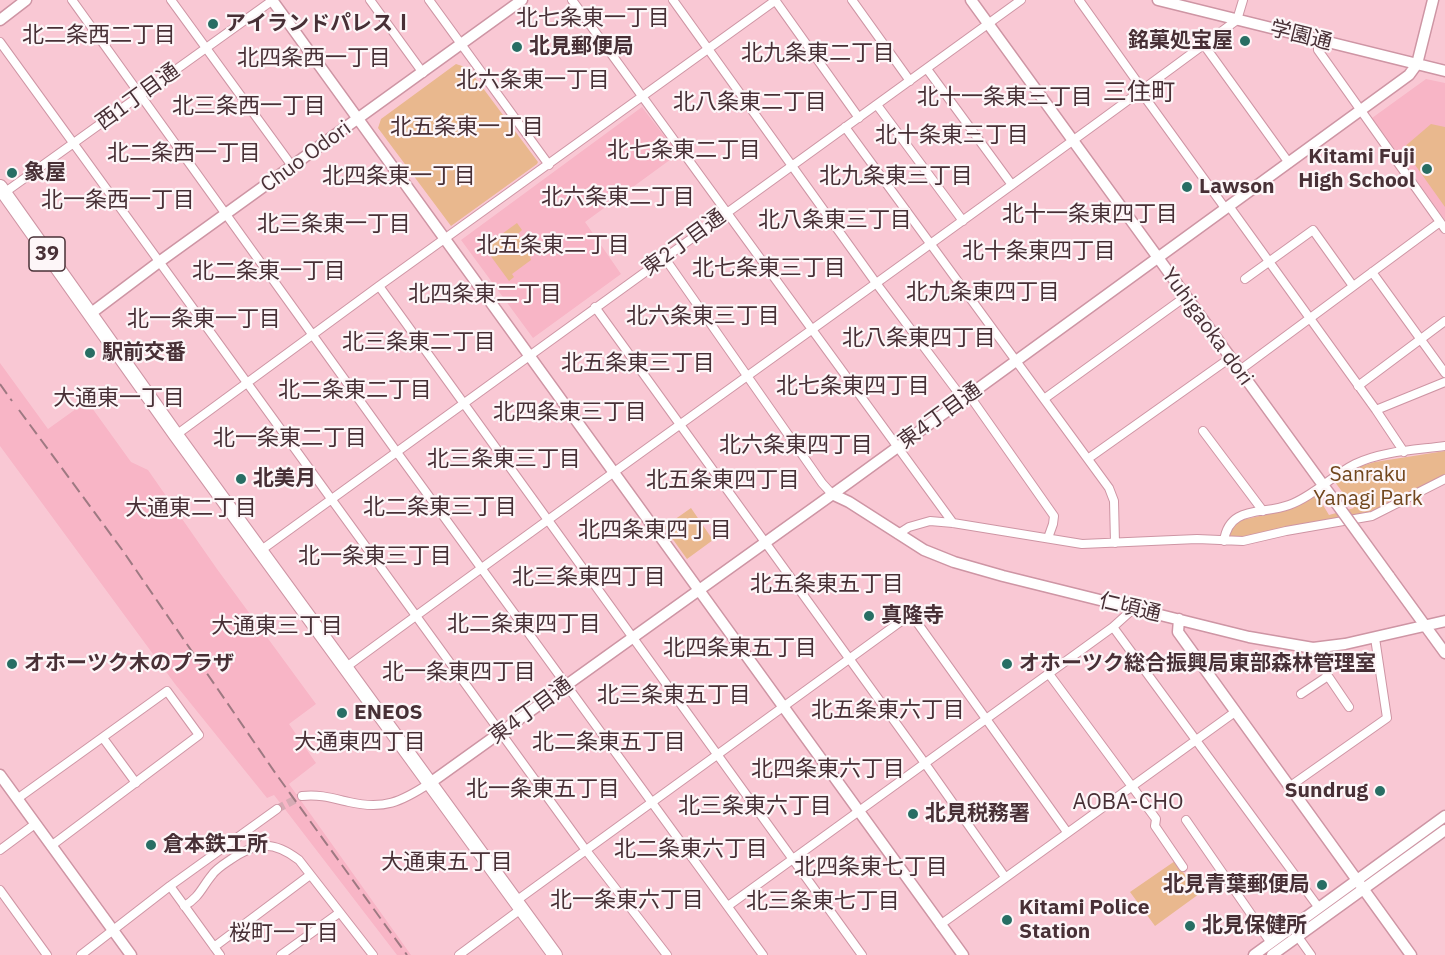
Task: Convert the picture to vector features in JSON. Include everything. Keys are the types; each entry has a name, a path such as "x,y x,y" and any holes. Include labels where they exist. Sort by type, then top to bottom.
{"highway":[{"name":"39","path":"2,190 176,435 555,955"}],"street":[{"path":"0,20 26,0"},
{"path":"72,0 314,334 396,452 763,955"},
{"path":"171,0 292,166"},
{"path":"272,0 963,955"},
{"name":"西1丁目通","path":"2,190 75,143 272,0"},
{"path":"370,0 423,73"},
{"path":"429,0 549,165"},
{"path":"572,0 953,522"},
{"path":"673,0 876,283 1049,506 1054,516 1048,538"},
{"path":"176,435 775,0 858,118"},
{"path":"852,0 910,81"},
{"name":"Yuhigaoka dori","path":"971,0 1445,653"},
{"name":"東2丁目通","path":"260,551 1021,0"},
{"path":"1078,0 1376,410 1404,452"},
{"name":"学園通","path":"1158,0 1445,71"},
{"path":"345,668 930,246 1238,20 1243,0"},
{"path":"1417,64 1433,0"},
{"name":"Chuo Odori","path":"90,314 423,73 514,2"},
{"path":"1318,40 1318,50 1445,229"},
{"path":"0,42 585,849 667,955"},
{"path":"1204,45 1289,163"},
{"name":"東4丁目通","path":"430,783 501,734 1289,163 1409,75 1417,64"},
{"path":"927,69 1012,185"},
{"path":"877,105 963,221"},
{"path":"845,128 1109,488 1114,501 1115,543"},
{"path":"1240,370 1440,222"},
{"path":"1245,279 1313,230 1353,286"},
{"path":"664,257 832,494"},
{"path":"1372,272 1445,373"},
{"path":"379,286 862,955"},
{"path":"1044,399 1185,297"},
{"path":"595,308 850,658 1005,877"},
{"path":"1358,386 1445,321"},
{"path":"1089,458 1230,358"},
{"path":"1376,410 1445,382"},
{"path":"1203,431 1263,511"},
{"path":"1224,541 1227,526 1232,520 1244,514 1289,505 1302,499 1340,472 1371,457 1445,446"},
{"path":"898,534 909,527 930,521 953,522 1082,544 1197,539 1243,541 1372,516 1445,479"},
{"name":"仁頃通","path":"832,494 849,502 924,550 954,562 1249,637 1313,648 1375,638 1445,621"},
{"path":"728,906 924,762 1049,674 1113,627 1133,609"},
{"path":"459,955 585,849 911,614 1067,832"},
{"path":"1179,619 1178,632 1411,955"},
{"path":"1113,627 1319,909"},
{"path":"1289,787 1387,718 1375,638"},
{"path":"1313,648 1349,707"},
{"path":"1049,674 1156,819 1155,826 1183,867"},
{"path":"1301,694 1328,676"},
{"path":"17,799 167,691 199,735 51,846"},
{"path":"940,925 1235,712"},
{"path":"103,738 136,783"},
{"path":"0,775 131,955"},
{"path":"302,796 327,796 375,806 391,804 407,798 430,783"},
{"path":"81,955 277,808"},
{"path":"1254,955 1271,943 1295,932 1360,885 1445,816"},
{"path":"1186,820 1271,943"},
{"path":"0,850 35,824"},
{"path":"1272,955 1319,909 1445,830"},
{"path":"184,906 193,901 203,890 212,874 247,848 268,845 287,851 299,860 373,955"},
{"path":"214,947 310,875"},
{"path":"170,886 219,955"},
{"path":"0,890 47,955"},
{"path":"281,955 339,913"},
{"path":"1295,932 1311,955"}],"shaded area":[{"name":"Kitami Fuji High School","path":"1426,79 1445,83 1445,220 1372,118"},
{"path":"642,107 678,154 585,222 621,274 533,338 461,240"},
{"path":"0,363 48,429 87,401 131,462 148,470 316,704 289,724 316,763 289,784 411,955 397,955 274,795 267,798 175,684 0,446"}],"green space":[{"path":"456,64 468,68 538,162 451,226 378,128 381,119"},
{"path":"1431,124 1445,127 1445,207 1403,148"},
{"path":"517,223 522,230 518,234 533,255 530,257 531,260 512,274 514,277 509,281 484,247"},
{"name":"Sanraku Yanagi Park","path":"1445,451 1445,475 1369,512 1230,538 1229,533 1235,523 1290,509 1317,495 1329,515 1354,508 1335,482 1355,468 1375,462"},
{"path":"691,508 713,540 687,559 664,527"},
{"path":"1175,861 1199,894 1155,926 1130,892"}],"tunnel":[{"path":"277,809 302,796"}],"railway":[{"path":"0,384 12,401"},
{"path":"19,410 123,551 276,774 407,955"}],"place":[{"name":"アイランドパレスⅠ","path":"213,24"},
{"name":"銘菓処宝屋","path":"1245,41"},
{"name":"北見郵便局","path":"517,47"},
{"name":"Kitami Fuji High School","path":"1427,169"},
{"name":"象屋","path":"12,173"},
{"name":"Lawson","path":"1187,187"},
{"name":"駅前交番","path":"90,353"},
{"name":"北美月","path":"241,479"},
{"name":"真隆寺","path":"869,616"},
{"name":"オホーツク木のプラザ","path":"12,664"},
{"name":"オホーツク総合振興局東部森林管理室","path":"1007,664"},
{"name":"ENEOS","path":"342,713"},
{"name":"Sundrug","path":"1380,791"},
{"name":"北見税務署","path":"913,814"},
{"name":"倉本鉄工所","path":"151,845"},
{"name":"北見青葉郵便局","path":"1322,885"},
{"name":"Kitami Police Station","path":"1007,920"},
{"name":"北見保健所","path":"1190,926"}],"district":[{"name":"北七条東一丁目","path":"593,19"},
{"name":"北二条西二丁目","path":"99,36"},
{"name":"北九条東二丁目","path":"818,54"},
{"name":"北四条西一丁目","path":"314,59"},
{"name":"北六条東一丁目","path":"533,81"},
{"name":"三住町","path":"1139,93"},
{"name":"北十一条東三丁目","path":"1005,98"},
{"name":"北八条東二丁目","path":"750,103"},
{"name":"北三条西一丁目","path":"249,107"},
{"name":"北五条東一丁目","path":"467,128"},
{"name":"北十条東三丁目","path":"952,136"},
{"name":"北七条東二丁目","path":"684,151"},
{"name":"北二条西一丁目","path":"184,154"},
{"name":"北四条東一丁目","path":"399,177"},
{"name":"北九条東三丁目","path":"896,177"},
{"name":"北六条東二丁目","path":"618,198"},
{"name":"北一条西一丁目","path":"118,201"},
{"name":"北十一条東四丁目","path":"1090,215"},
{"name":"北八条東三丁目","path":"835,221"},
{"name":"北三条東一丁目","path":"334,225"},
{"name":"北五条東二丁目","path":"553,246"},
{"name":"北十条東四丁目","path":"1039,252"},
{"name":"北七条東三丁目","path":"769,269"},
{"name":"北二条東一丁目","path":"269,272"},
{"name":"北九条東四丁目","path":"983,293"},
{"name":"北四条東二丁目","path":"485,295"},
{"name":"北六条東三丁目","path":"703,317"},
{"name":"北一条東一丁目","path":"204,320"},
{"name":"北八条東四丁目","path":"919,339"},
{"name":"北三条東二丁目","path":"419,343"},
{"name":"北五条東三丁目","path":"638,364"},
{"name":"北七条東四丁目","path":"853,387"},
{"name":"北二条東二丁目","path":"355,391"},
{"name":"大通東一丁目","path":"119,399"},
{"name":"北四条東三丁目","path":"570,413"},
{"name":"北一条東二丁目","path":"290,439"},
{"name":"北六条東四丁目","path":"796,446"},
{"name":"北三条東三丁目","path":"504,460"},
{"name":"北五条東四丁目","path":"723,481"},
{"name":"北二条東三丁目","path":"440,508"},
{"name":"大通東二丁目","path":"191,509"},
{"name":"北四条東四丁目","path":"655,531"},
{"name":"北一条東三丁目","path":"375,557"},
{"name":"北三条東四丁目","path":"589,578"},
{"name":"北五条東五丁目","path":"827,585"},
{"name":"北二条東四丁目","path":"524,625"},
{"name":"大通東三丁目","path":"277,627"},
{"name":"北四条東五丁目","path":"740,649"},
{"name":"北一条東四丁目","path":"459,673"},
{"name":"北三条東五丁目","path":"674,696"},
{"name":"北五条東六丁目","path":"888,711"},
{"name":"大通東四丁目","path":"360,743"},
{"name":"北二条東五丁目","path":"609,743"},
{"name":"北四条東六丁目","path":"828,770"},
{"name":"北一条東五丁目","path":"543,790"},
{"name":"AOBA-CHO","path":"1128,803"},
{"name":"北三条東六丁目","path":"755,807"},
{"name":"北二条東六丁目","path":"691,850"},
{"name":"大通東五丁目","path":"447,863"},
{"name":"北四条東七丁目","path":"871,868"},
{"name":"北一条東六丁目","path":"627,901"},
{"name":"北三条東七丁目","path":"823,902"},
{"name":"桜町一丁目","path":"284,934"}]}
